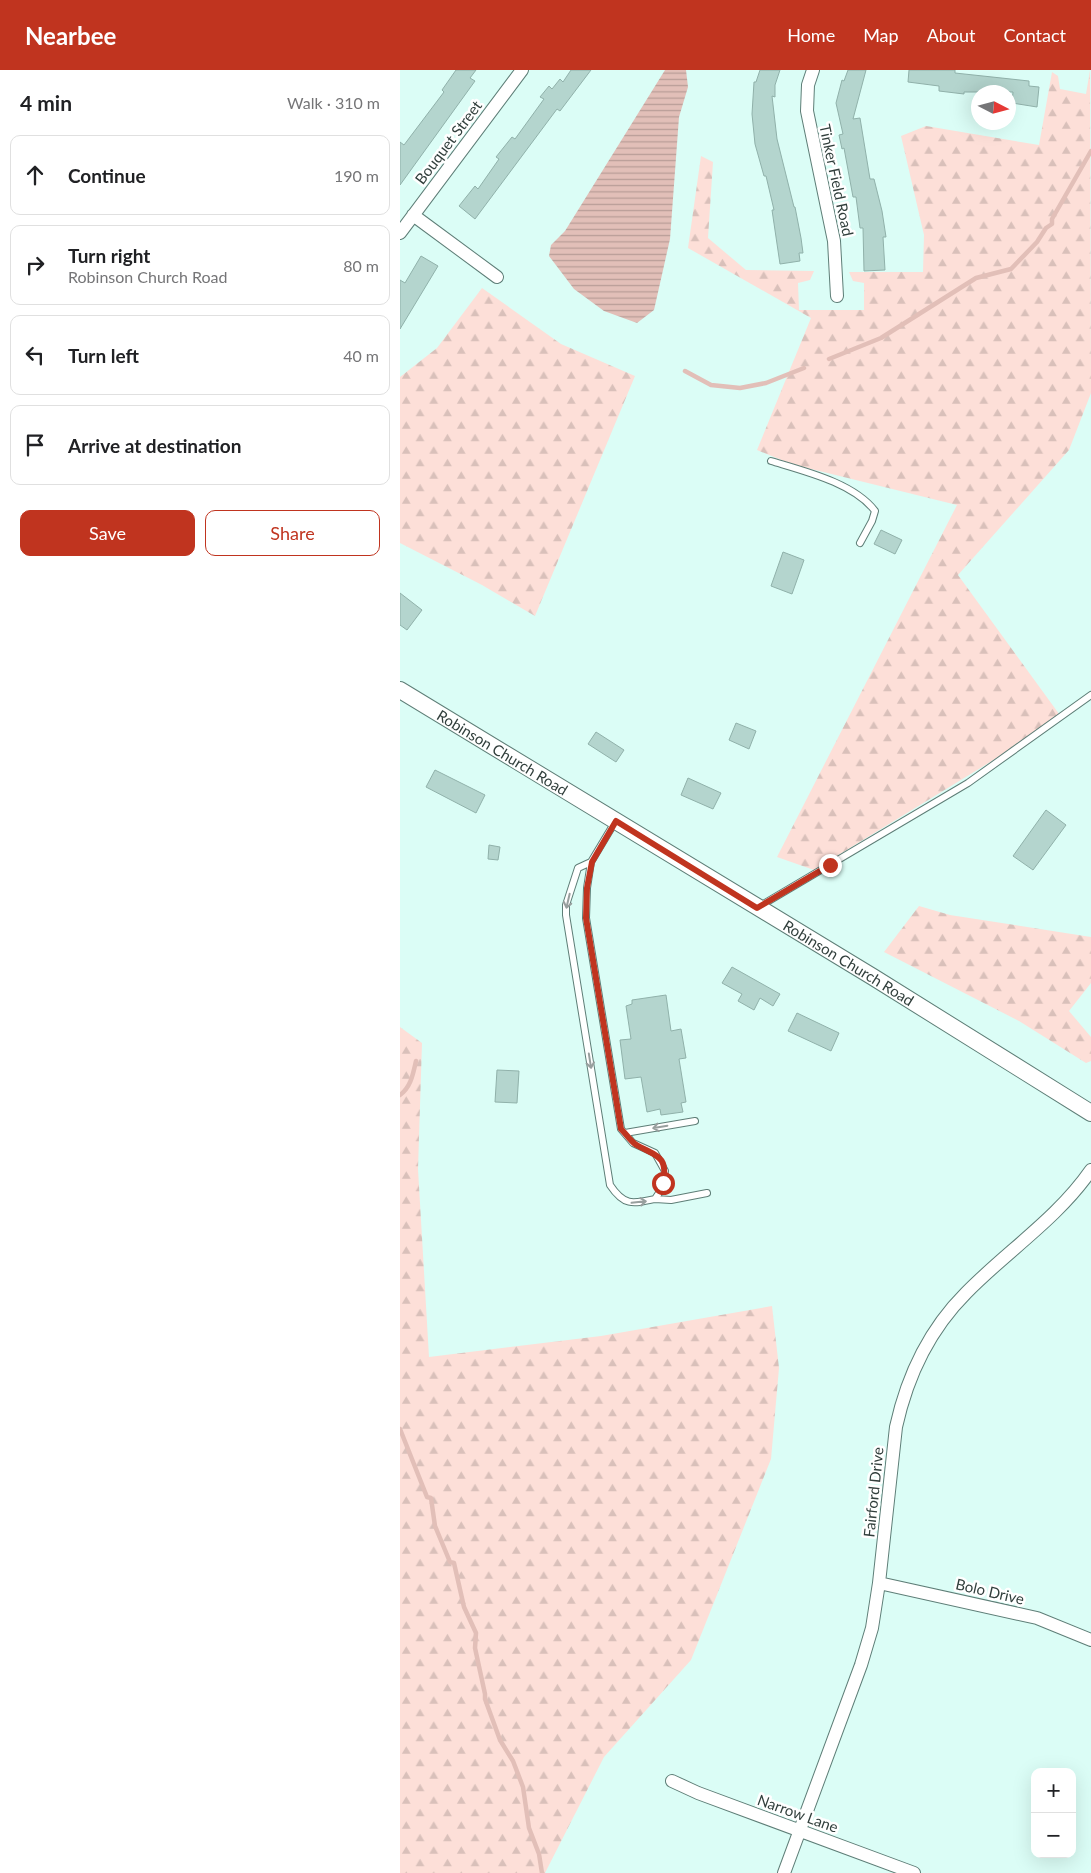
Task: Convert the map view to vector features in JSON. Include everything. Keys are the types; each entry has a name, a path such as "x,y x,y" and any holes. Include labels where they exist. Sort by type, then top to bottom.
{"street":[{"name":"Bouquet Street","path":"400,233 522,70"},
{"name":"Tinker Field Road","path":"813,70 808,85 807,111 834,241 837,296"},
{"path":"413,215 497,277"},
{"name":"Robinson Church Road","path":"400,690 757,908 873,976 1091,1113"},
{"name":"Fairford Drive","path":"784,1873 867,1647 876,1609 896,1427 906,1390 921,1355 941,1323 965,1294 1066,1203 1091,1170"},
{"name":"Bolo Drive","path":"879,1583 1037,1618 1091,1640"},
{"name":"Narrow Lane","path":"672,1781 698,1793 914,1873"}],"lane":[{"path":"772,461 808,472 844,487 866,500 875,511 872,521 860,543"},
{"path":"757,908 968,782 1091,695"},
{"path":"616,821 592,862 587,888 586,918 621,1129 633,1143 655,1153 665,1170 662,1187 655,1199"},
{"path":"592,862 578,868 566,904 566,915 610,1185 615,1194 626,1202 635,1203 655,1199 671,1200 708,1193"},
{"path":"625,1134 695,1121"}],"green space":[{"path":"1090,70 1091,393 1069,450 958,575 1062,718 814,870 777,857 957,505 791,464 757,450 811,318 688,248 701,156 713,162 708,238 746,270 814,271 810,280 798,283 799,310 864,310 864,283 853,281 849,272 923,272 924,235 901,136 926,126 1039,145 1052,72 1058,76 1060,89 1086,94"},
{"path":"482,288 561,344 635,376 535,616 482,585 400,543 400,377 437,348"},
{"path":"919,906 950,915 1091,937 1091,983 1069,1011 1091,1037 1091,1061 1086,1063 1019,1021 884,952"},
{"path":"400,1027 422,1043 418,1169 429,1357 601,1336 772,1306 779,1368 771,1459 691,1660 604,1757 545,1873 400,1873"}],"shaded area":[{"path":"665,70 686,70 688,87 679,117 670,239 654,310 637,323 604,311 574,289 549,256 551,245 565,231"}],"building":[{"path":"456,70 476,70 470,78 475,81 400,185 400,142 404,145 444,92 442,90"},
{"path":"571,70 591,70 560,111 557,109 475,219 459,206 475,186 478,189 499,159 496,157 512,137 515,139 544,99 540,97 549,86 552,89 560,79 563,82"},
{"path":"760,70 780,70 775,85 775,97 772,96 777,139 801,238 803,253 799,253 800,261 780,264 772,210 774,210 766,176 764,176 755,144 752,114 754,82 756,82"},
{"path":"848,70 866,70 853,119 860,118 870,179 874,179 882,211 886,237 883,237 885,270 864,271 863,228 860,228 856,197 853,197 844,148 842,149 839,135 843,134 836,103 842,80 844,81"},
{"path":"909,70 955,70 955,73 1029,81 1029,86 1039,87 1037,107 1016,104 1016,85 971,85 971,92 964,92 964,94 939,91 939,86 908,82"},
{"path":"421,256 438,266 400,329 400,280 405,283"},
{"path":"881,530 902,540 895,554 874,544"},
{"path":"783,552 804,560 792,594 771,586"},
{"path":"400,593 422,610 407,630 400,625"},
{"path":"736,723 756,731 749,749 729,740"},
{"path":"596,732 624,750 616,762 588,744"},
{"path":"435,770 485,795 476,813 426,787"},
{"path":"688,778 721,793 713,809 681,795"},
{"path":"1046,810 1066,825 1033,870 1013,856"},
{"path":"489,845 500,847 498,860 488,859"},
{"path":"732,967 780,994 773,1006 760,998 754,1010 738,1001 742,994 722,983"},
{"path":"666,995 671,1031 681,1029 686,1058 679,1059 686,1102 681,1103 683,1112 661,1115 660,1109 647,1112 641,1077 625,1079 620,1040 631,1039 626,1006 632,1004 632,1000"},
{"path":"797,1013 839,1033 831,1051 788,1031"},
{"path":"497,1070 519,1071 517,1103 495,1102"}],"waterway":[{"path":"829,359 881,338 976,278 1011,269 1037,242 1046,228 1052,224 1052,219 1091,151"},
{"path":"685,371 711,385 740,388 766,383 804,368"},
{"path":"400,1095 409,1084 416,1061"},
{"path":"400,1429 427,1497 431,1498 435,1526 450,1562 454,1563 464,1607 476,1633 475,1648 485,1699 500,1740 513,1761 523,1787 529,1828 539,1854 542,1873"}],"route":[{"path":"663,1183 665,1170 660,1159 655,1153 633,1143 621,1129 586,918 587,888 590,881 592,862 616,821 757,908 830,865"}]}
